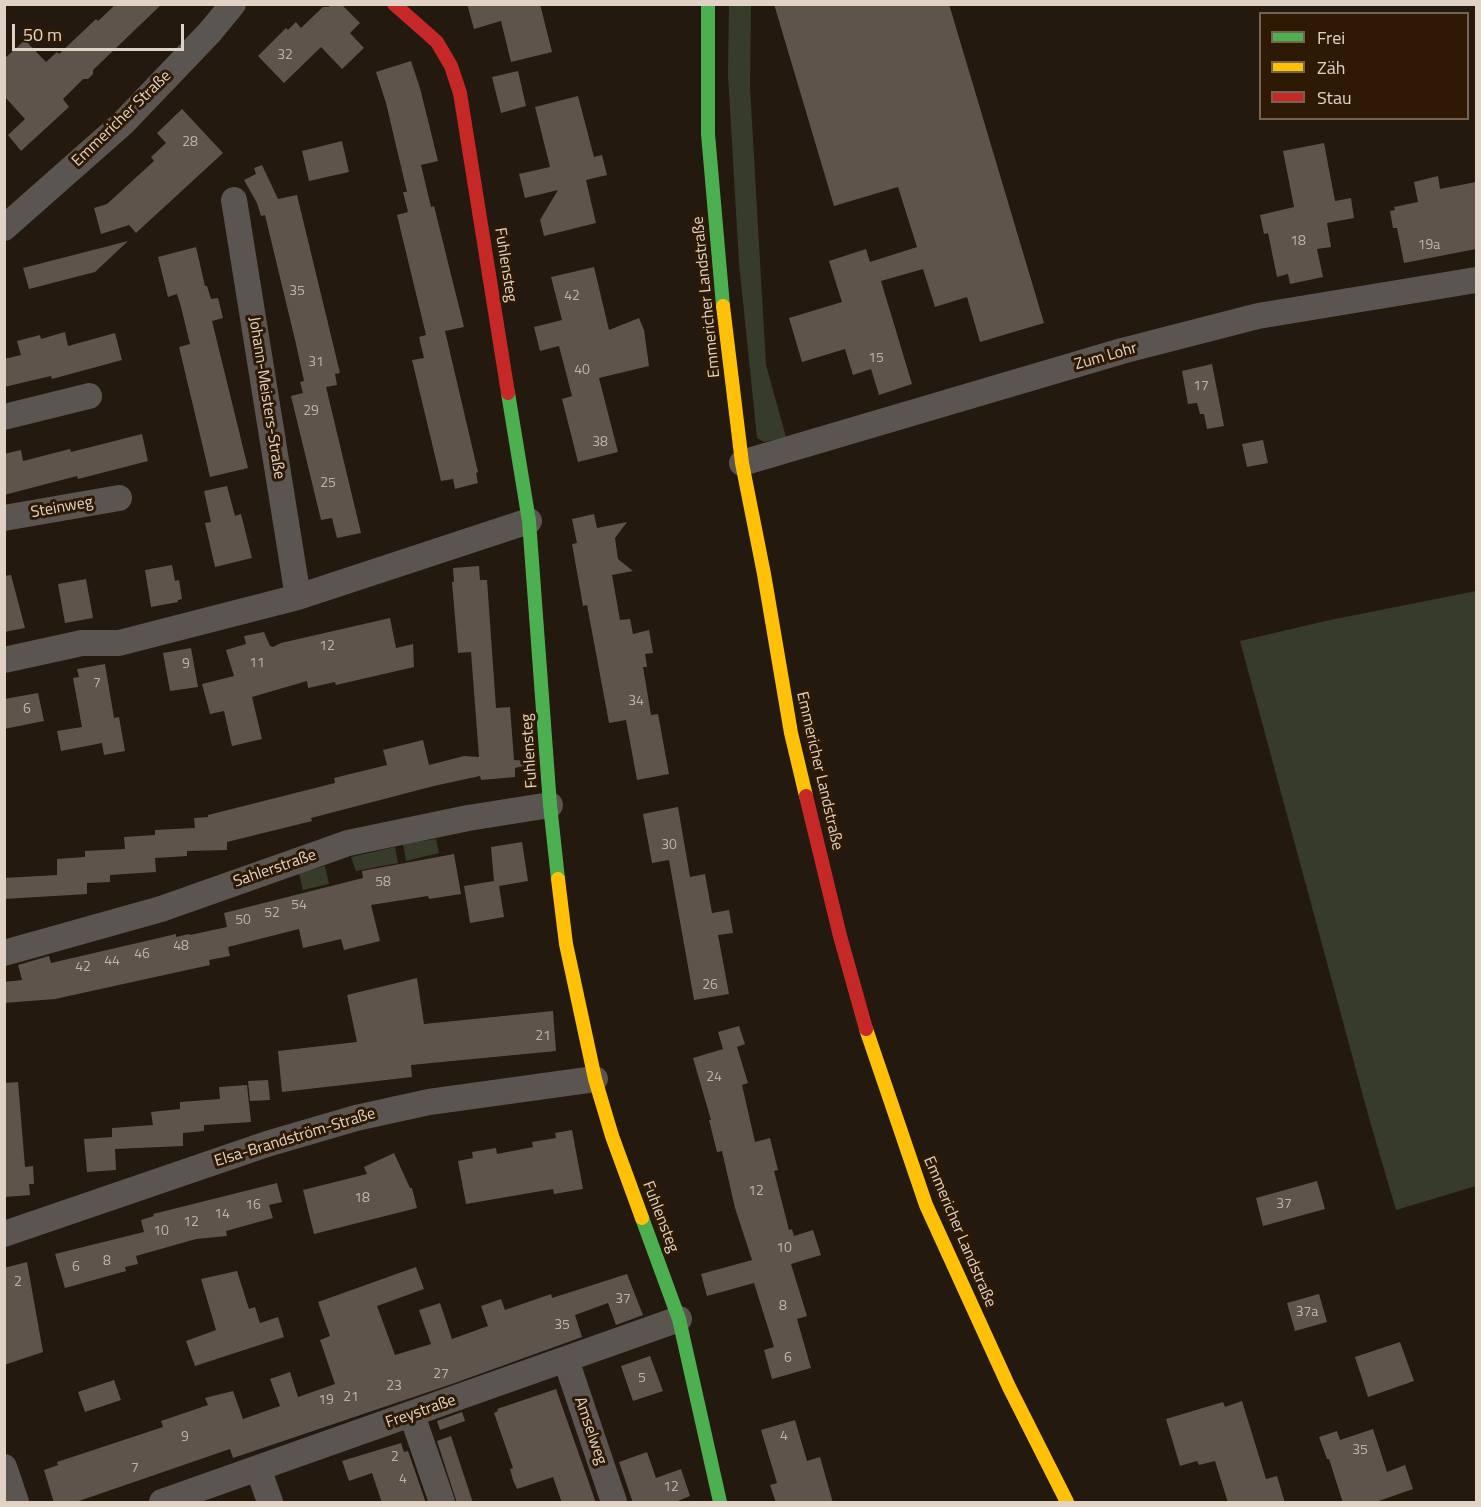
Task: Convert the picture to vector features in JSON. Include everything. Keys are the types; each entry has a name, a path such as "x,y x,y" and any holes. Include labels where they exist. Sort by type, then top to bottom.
{"street":[{"name":"Emmericher Straße","path":"4,228 123,123 210,32 233,4"},
{"name":"Fuhlensteg","path":"394,4 437,42 451,66 460,93 529,520 550,805 566,944 595,1079 612,1136 679,1319 720,1503"},
{"name":"Emmericher Landstraße","path":"708,4 708,134 718,262 742,463 764,574 791,734 862,1018 926,1205 1005,1378 1067,1503"},
{"name":"Johann-Meisters-Straße","path":"234,200 298,597"},
{"name":"Zum Lohr","path":"742,463 1122,351 1257,316 1476,280"},
{"path":"4,417 89,396"},
{"name":"Steinweg","path":"4,518 119,498"},
{"path":"4,660 82,643 119,643 298,597 529,520"},
{"name":"Sahlerstraße","path":"4,953 161,909 348,843 468,818 550,805"},
{"name":"Elsa-Brandström-Straße","path":"4,1234 267,1144 356,1118 429,1102 595,1079"},
{"name":"Freystraße","path":"162,1503 679,1319"},
{"name":"Amselweg","path":"566,1360 614,1503"},
{"path":"412,1415 442,1503"},
{"path":"4,1467 16,1503"},
{"path":"258,1468 270,1503"}],"green space":[{"path":"729,5 751,5 750,88 766,365 786,437 764,442 757,438 739,263 728,75"},
{"path":"1476,591 1476,1186 1396,1210 1240,641 1330,620"},
{"path":"436,839 439,853 406,861 403,844"},
{"path":"395,847 398,863 356,871 351,857"},
{"path":"325,866 329,884 303,890 299,873"}],"building":[{"path":"116,4 162,4 93,70 93,74 88,79 83,79 63,99 69,107 21,151 8,135 25,119 4,96 4,59 25,40 46,62 57,52 59,54 96,19 98,21"},
{"path":"331,4 341,4 360,23 350,33 364,48 342,69 321,47 284,83 258,56 286,28 288,30 296,22 301,28 323,7 329,7"},
{"path":"467,4 540,4 552,52 511,62 501,21 474,29"},
{"path":"774,4 949,4 1044,323 980,342 967,297 935,307 923,269 881,281 912,384 879,395 871,369 853,375 845,349 802,362 789,318 842,302 829,261 866,249 870,262 917,247 898,187 834,206"},
{"path":"411,61 438,161 421,165 431,207 434,206 464,327 445,331 478,472 476,473 478,483 455,489 453,479 441,481 412,360 424,358 419,337 426,335 397,215 408,212 403,192 407,192 386,103 376,72"},
{"path":"518,71 526,106 501,113 492,77"},
{"path":"578,96 594,157 602,155 607,175 586,180 596,223 544,236 540,220 558,190 525,198 519,174 550,167 535,107"},
{"path":"182,109 223,153 136,233 129,225 101,234 94,208 107,204 154,161 151,157 166,143 157,133"},
{"path":"342,141 349,172 309,181 302,151"},
{"path":"1324,143 1335,201 1351,198 1354,218 1327,223 1331,247 1317,249 1323,277 1290,284 1288,274 1277,277 1268,233 1264,234 1260,215 1294,207 1283,151"},
{"path":"262,165 278,199 297,195 340,373 335,374 337,385 326,387 361,533 337,538 332,518 321,520 291,396 303,393 300,382 304,381 296,344 265,215 261,216 257,203 244,180 256,174 254,168"},
{"path":"1438,176 1440,189 1476,182 1476,249 1404,263 1397,228 1393,228 1390,211 1395,210 1394,207 1418,202 1414,182"},
{"path":"128,241 95,272 29,289 23,268"},
{"path":"196,247 205,286 207,286 211,299 218,298 223,318 212,321 248,468 210,477 179,347 190,344 177,294 168,297 158,257"},
{"path":"594,267 609,330 639,318 644,330 649,366 599,378 618,452 578,462 562,399 572,396 559,346 540,351 534,327 562,320 551,277"},
{"path":"65,332 68,346 115,333 122,360 52,379 51,376 4,387 4,359 21,355 17,341 40,335 41,339"},
{"path":"1212,364 1224,426 1207,429 1204,414 1200,414 1197,403 1188,404 1182,371"},
{"path":"142,434 148,461 4,495 4,454 21,450 23,461 70,449 71,452"},
{"path":"1263,440 1268,463 1247,467 1242,444"},
{"path":"227,486 235,516 241,514 252,558 215,567 205,523 211,522 204,491"},
{"path":"594,514 597,528 627,522 615,538 618,559 633,571 612,575 620,620 630,619 633,634 649,630 653,653 645,654 647,667 643,667 651,715 658,714 669,774 637,780 626,720 609,723 587,605 583,606 572,544 577,543 572,519"},
{"path":"172,565 175,581 179,580 182,599 178,602 151,607 145,570"},
{"path":"479,566 480,580 487,580 496,708 510,707 514,760 528,761 528,765 515,768 515,777 481,780 480,776 434,786 311,818 312,821 227,842 227,850 187,851 187,856 155,858 156,872 110,875 110,882 87,883 87,894 4,899 4,878 57,875 57,859 85,857 85,851 125,849 124,837 155,835 155,830 195,828 194,818 208,817 208,815 335,783 334,778 387,765 383,750 423,740 429,765 464,756 479,757 471,652 458,653 452,582 454,582 453,568"},
{"path":"11,575 25,628 4,632 4,576"},
{"path":"86,579 93,618 65,623 58,584"},
{"path":"390,618 396,648 413,644 414,667 336,685 335,682 308,688 307,681 252,697 262,739 232,746 224,711 210,714 202,684 234,676 226,650 246,644 244,636 264,632 270,646 273,647 281,643"},
{"path":"191,648 198,687 170,691 163,653"},
{"path":"105,664 114,718 119,717 125,751 104,755 102,743 61,751 57,731 82,727 73,678 79,677 77,669"},
{"path":"38,693 44,721 4,729 4,699"},
{"path":"678,807 690,877 705,874 712,913 729,910 733,933 718,935 729,994 694,1000 669,860 652,863 643,814"},
{"path":"522,842 528,881 499,886 504,917 470,923 464,886 494,881 491,847"},
{"path":"454,854 461,894 429,899 428,896 371,905 380,941 344,950 341,939 303,948 299,929 228,947 230,956 209,960 210,965 55,999 4,1003 4,982 22,980 18,965 49,956 51,963 176,934 176,937 227,927 224,913 363,878 362,871"},
{"path":"417,978 424,1024 553,1011 556,1051 411,1065 412,1077 282,1092 278,1051 357,1042 347,995"},
{"path":"739,1026 745,1044 737,1047 748,1083 742,1085 755,1142 770,1138 778,1170 774,1171 789,1230 792,1229 794,1236 813,1230 821,1255 791,1264 807,1316 797,1319 811,1368 772,1379 764,1350 774,1347 754,1283 707,1296 701,1274 752,1260 735,1208 722,1151 717,1152 709,1120 711,1120 693,1058 723,1049 718,1032"},
{"path":"268,1080 270,1100 250,1101 248,1081"},
{"path":"18,1082 25,1167 33,1166 34,1184 29,1184 30,1195 4,1197 4,1083"},
{"path":"247,1085 251,1122 204,1125 204,1131 183,1133 183,1146 115,1149 116,1170 87,1172 84,1139 112,1137 112,1128 153,1125 151,1112 180,1109 180,1102 220,1099 219,1087"},
{"path":"572,1130 583,1189 554,1194 553,1189 466,1204 458,1161 473,1158 472,1152 496,1148 497,1154 533,1147 532,1142 556,1138 555,1133"},
{"path":"394,1153 412,1188 417,1208 314,1234 303,1190 367,1174 364,1167"},
{"path":"1317,1181 1325,1209 1263,1226 1256,1198"},
{"path":"277,1183 282,1202 269,1205 273,1218 226,1231 227,1236 196,1239 136,1256 138,1264 125,1267 126,1271 65,1288 55,1254 144,1232 141,1220 154,1216 153,1214"},
{"path":"27,1262 43,1352 4,1365 4,1268"},
{"path":"416,1267 424,1289 377,1306 395,1355 431,1344 419,1310 440,1303 452,1339 488,1326 481,1306 501,1299 505,1310 551,1294 552,1298 627,1274 643,1315 616,1325 608,1303 575,1315 582,1337 452,1384 233,1458 230,1449 73,1503 54,1503 44,1470 58,1465 57,1462 163,1427 161,1421 208,1405 205,1398 233,1391 243,1419 280,1406 270,1379 290,1372 298,1397 335,1384 320,1340 330,1336 318,1302"},
{"path":"237,1271 249,1309 255,1307 260,1323 278,1317 284,1337 195,1366 186,1341 216,1330 201,1279"},
{"path":"1319,1294 1327,1322 1295,1331 1287,1303"},
{"path":"1400,1342 1414,1381 1368,1397 1355,1357"},
{"path":"650,1356 663,1391 633,1401 621,1366"},
{"path":"114,1380 121,1400 85,1412 78,1392"},
{"path":"556,1389 596,1503 562,1503 553,1477 517,1489 513,1480 510,1469 513,1468 494,1413 498,1411 497,1409"},
{"path":"1242,1401 1266,1479 1277,1476 1285,1503 1228,1503 1215,1461 1199,1465 1197,1461 1180,1466 1166,1419 1223,1402 1225,1407"},
{"path":"462,1412 465,1421 440,1430 437,1421"},
{"path":"795,1420 807,1461 820,1457 833,1503 776,1503 770,1485 777,1483 761,1430"},
{"path":"1373,1429 1387,1472 1405,1465 1413,1489 1373,1503 1343,1503 1329,1459 1327,1459 1319,1437 1337,1431 1340,1440"},
{"path":"451,1436 473,1503 457,1503 437,1441"},
{"path":"401,1443 404,1452 408,1451 426,1503 382,1503 372,1473 349,1481 342,1461"},
{"path":"647,1452 656,1478 681,1469 690,1496 673,1503 633,1503 619,1462"}],"traffic: fast":[{"path":"708,4 708,134 723,306"},
{"path":"508,393 529,521 550,805 558,879"},
{"path":"642,1218 679,1319 720,1502"}],"traffic: slow":[{"path":"723,306 742,463 764,574 791,733 806,796"},
{"path":"558,879 566,944 595,1079 612,1136 642,1218"},
{"path":"866,1029 926,1205 1009,1387 1067,1502"}],"traffic: jam":[{"path":"394,4 437,42 451,66 460,93 508,393"},
{"path":"806,796 840,936 866,1029"}]}
